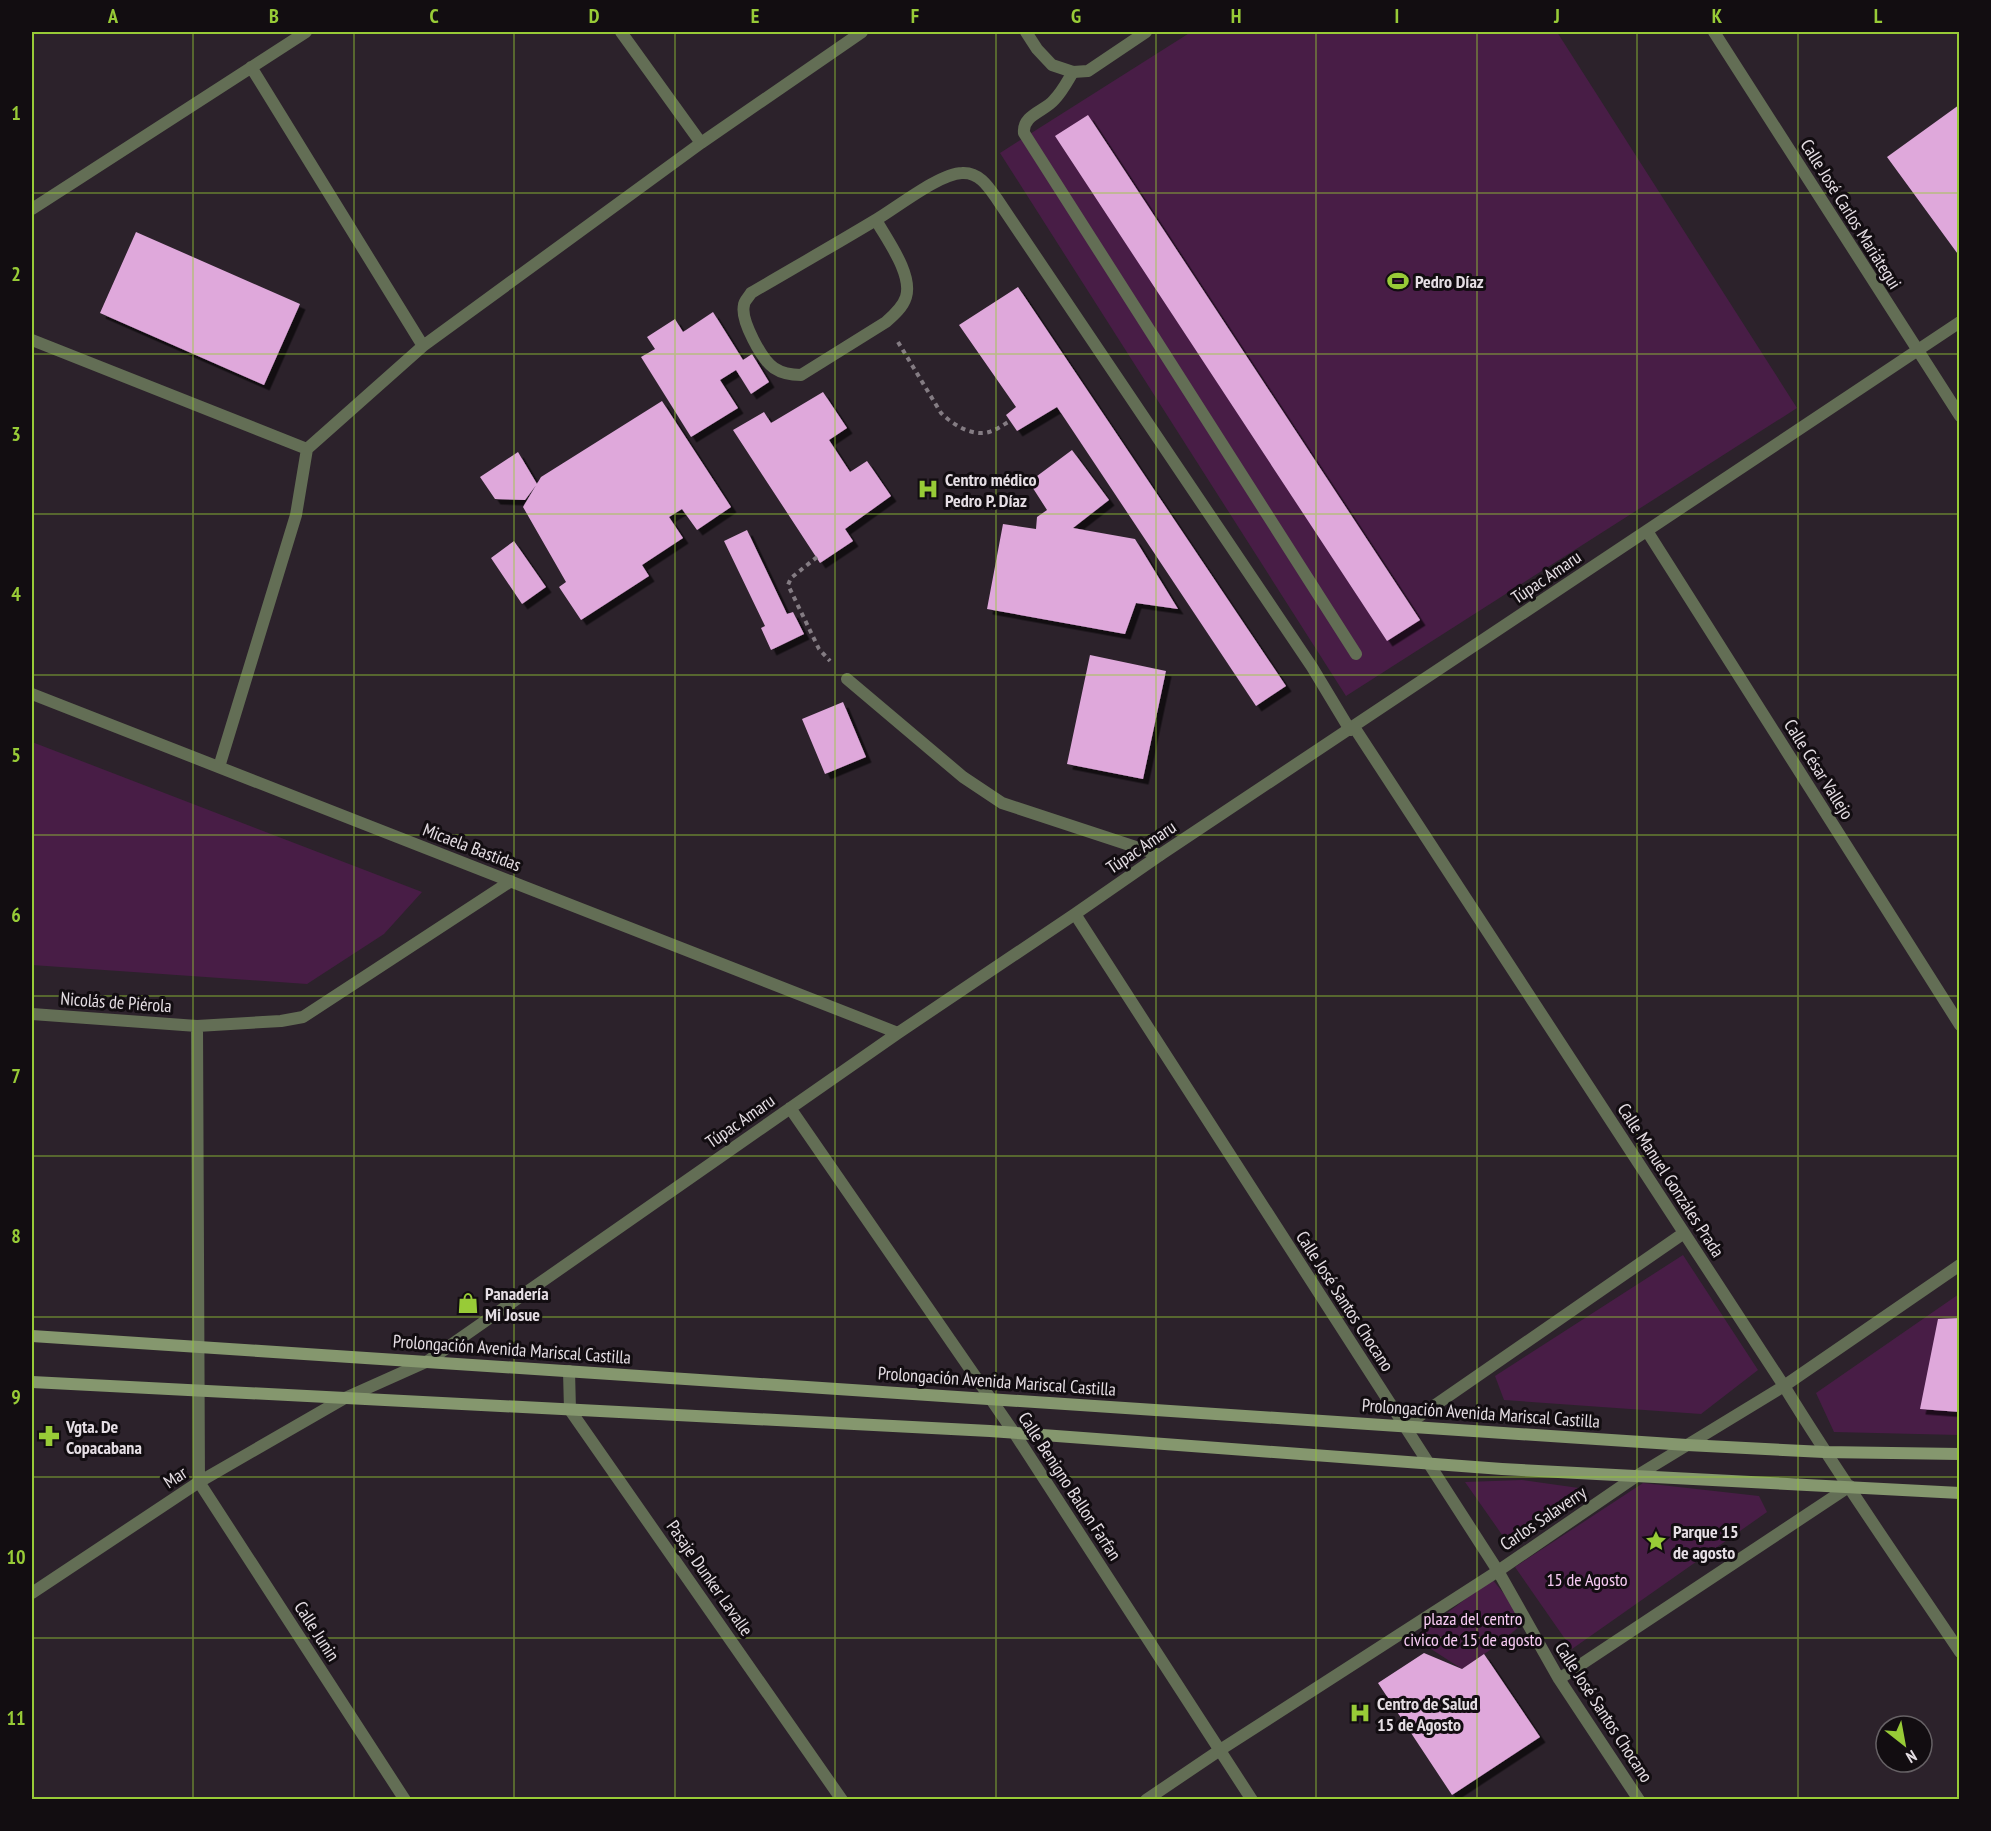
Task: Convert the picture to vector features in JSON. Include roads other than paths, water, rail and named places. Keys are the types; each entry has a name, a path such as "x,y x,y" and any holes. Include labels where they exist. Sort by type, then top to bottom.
{"main road":[{"name":"Prolongación Avenida Mariscal Castilla","path":"32,1336 1687,1445 1824,1452 1959,1454"},
{"path":"32,1382 1015,1434 1502,1469 1959,1493"}],"street":[{"path":"32,209 306,32"},
{"path":"621,32 701,143"},
{"path":"219,767 296,515 307,449 423,346 701,143 862,32"},
{"path":"1026,32 1052,65 1073,72 1088,71 1146,32"},
{"name":"Calle José Carlos Mariátegui","path":"1714,32 1959,416"},
{"path":"251,67 423,346"},
{"path":"1073,72 1053,102 1029,118 1023,127 1024,133 1356,654"},
{"name":"Calle Manuel Gonzáles Prada","path":"876,220 904,270 908,286 906,299 886,322 801,375 787,375 772,367 748,331 743,315 744,303 752,293 876,220 948,174 963,172 976,176 988,186 1312,667 1784,1386 1824,1452 1850,1486 1959,1652"},
{"name":"Túpac Amaru","path":"344,1399 428,1361 898,1033 1160,855 1959,322"},
{"path":"32,340 307,449"},
{"name":"Calle César Vallejo","path":"1647,531 1959,1025"},
{"path":"847,679 963,777 989,795 1002,802 1160,855"},
{"name":"Micaela Bastidas","path":"32,694 898,1033"},
{"name":"Nicolás de Piérola","path":"32,1014 197,1026 281,1021 303,1017 511,882"},
{"name":"Calle José Santos Chocano","path":"1075,914 1498,1570 1559,1679 1639,1800"},
{"path":"197,1026 199,1482"},
{"name":"Calle Benigno Ballon Farfan","path":"790,1108 1015,1434 1252,1800"},
{"path":"1405,1426 1684,1233"},
{"name":"Carlos Salaverry","path":"1146,1800 1498,1570 1638,1475 1784,1386 1959,1265"},
{"path":"569,1371 570,1410"},
{"name":"Mar","path":"32,1593 199,1482 344,1399"},
{"name":"Pasaje Dunker Lavalle","path":"570,1410 842,1800"},
{"name":"Calle Junin","path":"199,1482 405,1800"},
{"path":"1559,1679 1850,1486"}],"place":[{"name":"Pedro Díaz","path":"1398,281"},
{"name":"Centro médico Pedro P. Díaz","path":"928,489"},
{"name":"Panadería Mi Josue","path":"468,1303"},
{"name":"Vgta. De Copacabana","path":"49,1436"},
{"name":"Parque 15 de agosto","path":"1656,1541"},
{"name":"Centro de Salud 15 de Agosto","path":"1360,1713"}],"park label":[{"name":"15 de Agosto","path":"1587,1579"},
{"name":"plaza del centro civico de 15 de agosto","path":"1473,1628"}]}
